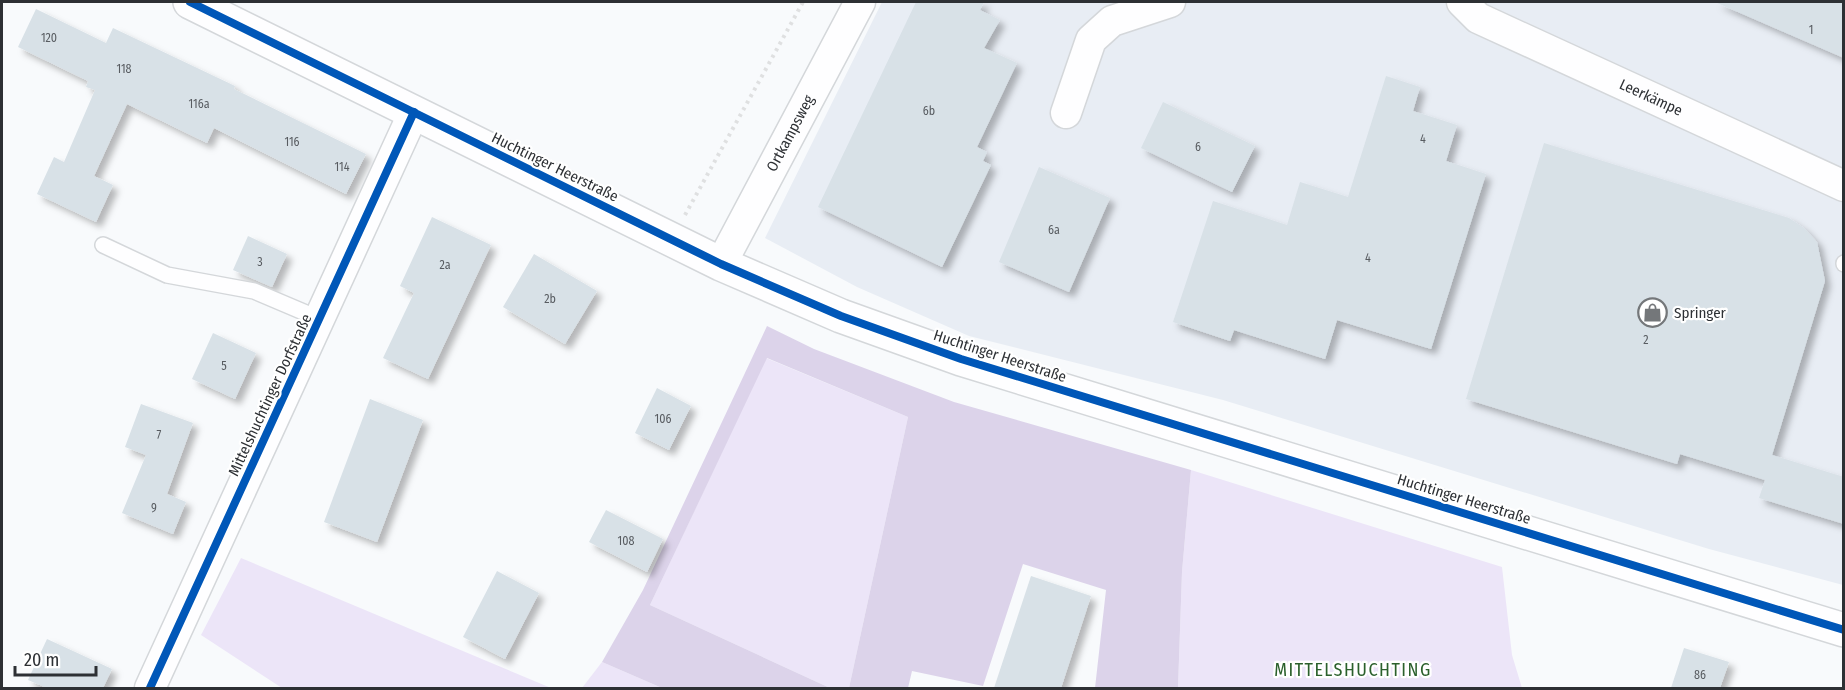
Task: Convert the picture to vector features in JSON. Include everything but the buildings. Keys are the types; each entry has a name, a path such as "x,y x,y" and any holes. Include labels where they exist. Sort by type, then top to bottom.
{"main road":[{"name":"Huchtinger Heerstraße","path":"190,2 721,264 841,316 960,359 1844,630"}],"street":[{"name":"Ortkampsweg","path":"721,264 860,2"},
{"path":"1066,113 1091,40 1112,21 1170,2"},
{"name":"Leerkämpe","path":"1462,2 1478,18 1844,186"},
{"name":"Mittelshuchtinger Dorfstraße","path":"150,688 414,112"}],"lane":[{"path":"103,245 167,275 254,291 320,319"}],"path":[{"path":"672,239 803,2"}],"shaded area":[{"path":"882,2 1843,2 1843,585 1709,549 1223,400 969,336 857,287 765,238"},
{"path":"767,326 814,349 954,402 1191,470 1182,572 1178,688 1095,688 1106,590 1023,564 983,686 912,671 908,688 849,688 908,417 767,358 650,605 830,688 662,688 602,662 643,590"},
{"path":"766,358 908,417 849,688 830,688 650,605"},
{"path":"1191,470 1502,567 1512,655 1522,688 1178,688 1182,572"},
{"path":"241,558 551,688 282,688 201,635"},
{"path":"602,662 662,688 582,688"}],"cycle path":[{"path":"190,2 721,264 841,316 961,359 1844,630"},
{"path":"150,688 414,112"}],"place":[{"name":"Springer","path":"1653,313"}],"district":[{"name":"MITTELSHUCHTING","path":"1353,670"}]}
